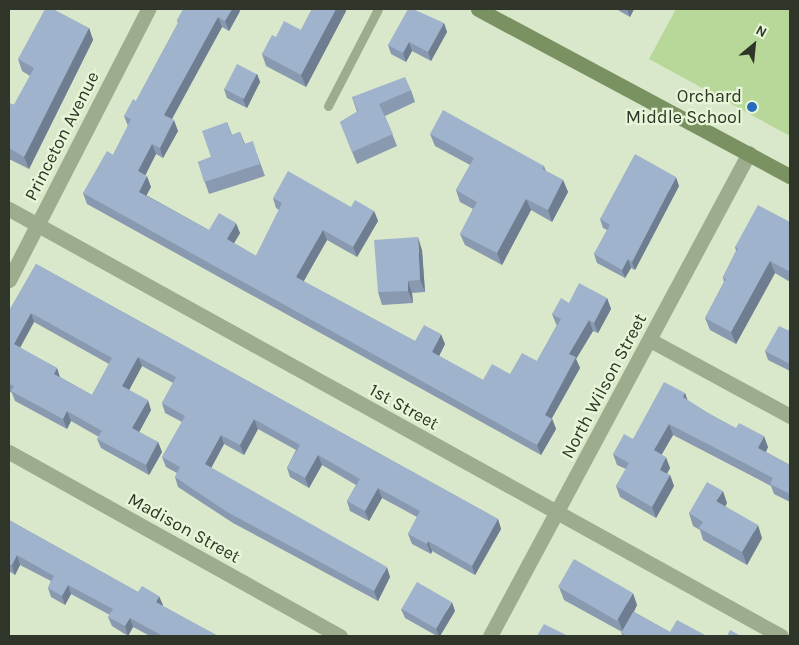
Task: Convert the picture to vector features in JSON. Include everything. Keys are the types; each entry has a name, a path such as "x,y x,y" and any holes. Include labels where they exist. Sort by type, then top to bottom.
{"street":[{"name":"Princeton Avenue","path":"9,280 148,9"},
{"path":"478,9 790,176"},
{"name":"North Wilson Street","path":"490,636 749,153"},
{"name":"1st Street","path":"9,209 781,636"},
{"path":"650,340 790,416"},
{"name":"Madison Street","path":"9,452 340,636"}],"lane":[{"path":"328,106 378,9"}],"green space":[{"name":"Orchard Middle School","path":"676,9 790,9 790,136 649,59"}],"building":[{"path":"45,9 53,9 89,28 24,157 9,148 9,103 14,105 34,68 18,59"},
{"path":"183,9 232,9 225,21 218,17 164,115 174,120 160,148 152,144 138,171 147,176 139,192 209,230 219,213 236,223 227,239 256,256 282,203 273,198 288,171 351,207 355,200 374,211 353,247 323,230 296,277 415,341 424,325 441,334 432,352 483,380 492,364 510,374 522,353 537,361 561,319 552,314 561,298 569,303 579,283 607,298 594,323 589,320 569,354 576,357 545,415 552,419 537,445 83,193 107,151 113,155 131,119 124,116 133,99 136,101 179,21 177,20"},
{"path":"312,9 336,9 301,75 262,54 272,35 276,37 284,21 301,30"},
{"path":"408,9 413,9 444,23 428,52 409,42 403,53 388,45"},
{"path":"237,64 257,74 244,99 224,89"},
{"path":"405,77 411,90 379,104 393,134 352,152 340,122 358,111 352,97"},
{"path":"443,110 544,166 542,169 563,180 548,210 526,199 497,253 460,234 477,202 456,190 474,158 430,134"},
{"path":"227,122 231,135 240,132 244,144 253,141 260,164 204,182 198,162 211,157 202,131"},
{"path":"635,154 676,177 632,262 628,259 622,270 594,254 610,225 600,219"},
{"path":"758,205 790,222 790,272 770,261 731,332 705,318 726,279 723,277 738,248 735,247"},
{"path":"418,237 420,280 408,281 408,291 378,292 374,240"},
{"path":"36,264 498,519 472,566 428,541 427,544 408,534 420,511 378,488 365,511 347,501 360,479 318,455 305,478 287,468 300,445 254,419 240,445 221,435 205,464 387,567 374,591 229,513 175,477 180,467 162,457 185,416 162,403 176,377 138,357 122,386 148,400 132,428 158,442 146,465 97,439 102,431 67,411 63,419 11,391 14,386 9,384 9,311","holes":["31,313 112,358 92,395 54,374 57,368 14,344"]},
{"path":"779,326 790,331 790,364 765,351"},
{"path":"664,382 685,393 683,397 708,413 736,428 739,423 764,436 758,448 790,465 790,494 770,484 773,478 669,424 654,450 666,457 660,470 670,475 652,507 616,486 629,463 613,454 624,434 633,439"},
{"path":"707,482 723,491 716,501 758,525 742,552 699,528 703,522 689,513"},
{"path":"9,520 138,592 142,586 159,596 156,602 218,636 163,636 130,618 125,626 108,617 113,609 68,585 62,596 48,588 54,576 17,555 12,565 9,564"},
{"path":"574,559 633,593 617,621 558,587"},
{"path":"417,582 452,602 436,629 402,609"},
{"path":"633,612 670,632 677,620 707,636 627,636 621,633"},
{"path":"544,624 566,635 537,636"},
{"path":"730,630 741,636 727,636"}],"place":[{"name":"Orchard Middle School","path":"752,107"}]}
